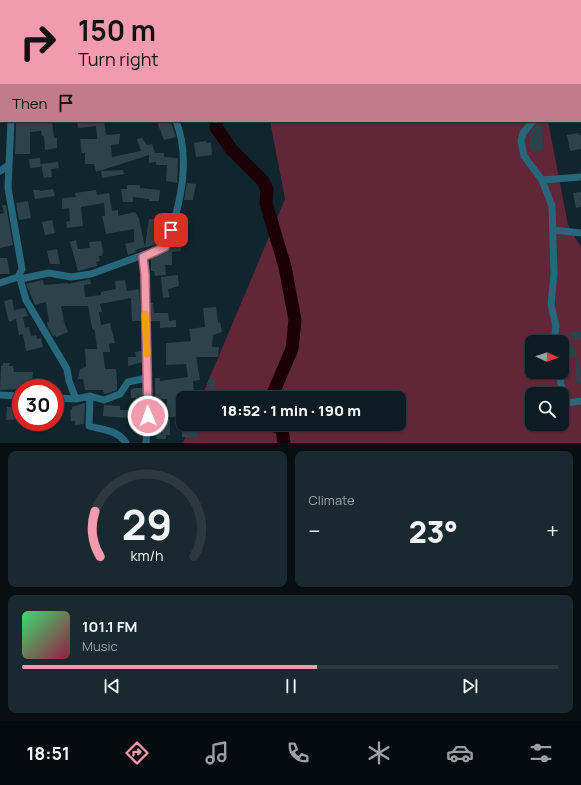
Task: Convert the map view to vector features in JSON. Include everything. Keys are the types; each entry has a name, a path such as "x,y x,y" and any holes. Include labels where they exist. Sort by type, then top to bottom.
{"street":[{"path":"11,122 8,188 22,269 19,278 26,300 67,370 69,381 76,398"},
{"path":"0,283 49,273 71,277 91,274 143,257 165,247 173,223 183,180 184,162 181,135 176,122"},
{"path":"523,135 523,129 528,122"},
{"path":"532,122 523,135 521,141 524,156 542,180 552,206 554,276 551,305 556,326 555,335"},
{"path":"0,171 9,165"},
{"path":"542,180 581,177"},
{"path":"553,230 581,233"},
{"path":"143,257 145,274 148,416 146,443"},
{"path":"64,398 90,396 104,400 120,394 128,382 147,378"},
{"path":"560,379 564,402 581,401"},
{"path":"0,395 12,396"},
{"path":"90,396 89,426 110,430 121,436 126,443"}],"shaded area":[{"path":"270,122 548,122 568,225 581,247 581,443 183,443 188,431 406,431 406,391 204,391 285,199"}],"building":[{"path":"52,122 54,138 57,138 57,148 45,150 44,136 42,136 41,131 30,132 30,154 15,154 16,123"},
{"path":"77,122 104,122 106,135 120,134 119,144 111,145 112,157 141,151 137,139 142,138 147,145 152,144 155,153 164,153 164,157 178,158 177,183 166,181 167,165 156,165 156,162 149,163 149,155 96,172 94,164 85,164 85,153 82,153 80,139 97,139 96,126 78,128"},
{"path":"157,122 171,123 176,137 164,140"},
{"path":"535,126 542,126 543,150 539,152 532,152 532,149 529,149 529,133"},
{"path":"578,133 581,135 581,149 570,151 567,135"},
{"path":"206,141 207,143 211,142 212,155 196,157 194,143"},
{"path":"40,158 41,167 30,168 29,159"},
{"path":"58,162 59,168 51,169 52,177 44,178 41,164"},
{"path":"123,170 124,174 102,178 101,171"},
{"path":"187,183 196,184 193,200 184,200"},
{"path":"127,185 140,185 140,188 160,190 159,201 149,201 149,199 133,197 133,202 123,202 121,189 127,189"},
{"path":"53,189 55,196 35,199 33,190 40,191"},
{"path":"96,190 97,195 109,193 112,211 118,210 118,216 135,212 139,219 145,247 149,219 155,219 155,223 163,224 161,243 135,250 136,252 128,255 125,244 134,242 134,229 106,234 102,216 105,216 104,203 81,207 83,226 67,228 66,222 70,221 69,208 62,209 62,198 76,197 75,193"},
{"path":"581,192 581,207 576,208 573,193"},
{"path":"28,201 31,218 19,220 16,203"},
{"path":"2,205 6,205 13,245 0,248 0,214 4,213"},
{"path":"52,220 55,233 45,235 42,222"},
{"path":"76,240 78,249 90,248 89,242 101,241 103,252 102,256 99,256 100,261 96,262 97,266 78,271 70,242"},
{"path":"181,246 181,251 172,252 172,265 165,265 166,275 155,276 154,271 151,271 151,258 167,252 170,247"},
{"path":"57,249 60,264 50,264 47,251"},
{"path":"0,258 7,258 10,274 0,274"},
{"path":"178,275 179,286 168,289 169,297 163,298 161,277"},
{"path":"90,279 91,284 84,285 85,297 101,295 101,292 116,289 115,281 125,280 127,291 139,289 141,321 132,321 131,298 100,304 102,312 99,312 101,325 110,323 115,343 109,344 110,352 103,352 105,369 116,369 117,382 117,390 106,394 104,394 103,390 85,390 83,379 78,379 80,369 86,367 85,349 97,349 95,331 92,328 88,306 61,306 64,322 68,332 56,337 55,335 53,336 48,327 47,322 49,322 46,302 35,305 26,284 43,280 44,285 68,284"},
{"path":"12,299 14,310 25,308 28,316 23,317 25,328 29,327 31,336 36,335 37,339 41,338 43,347 26,351 23,334 19,335 16,319 9,322 4,301"},
{"path":"150,303 153,303 154,313 168,313 169,321 176,320 176,327 160,328 160,321 151,321"},
{"path":"216,307 218,323 220,322 222,332 213,335 212,347 219,347 218,357 196,357 200,380 193,381 194,391 176,391 176,417 165,418 167,399 155,400 155,378 160,378 160,381 188,377 186,364 166,365 166,343 191,341 189,329 205,327 203,308"},
{"path":"581,331 581,340 572,341 570,332"},
{"path":"574,345 577,357 569,359 569,346"},
{"path":"142,351 143,362 128,366 128,357 136,357 135,352"},
{"path":"580,359 581,383 577,383 575,360"},
{"path":"3,363 10,363 9,366 13,366 14,372 33,372 32,379 12,379 12,389 0,390 1,365 3,366"},
{"path":"208,380 214,380 215,389 224,391 197,391 209,390"},
{"path":"143,388 143,399 131,398 131,389"},
{"path":"85,403 84,424 75,425 75,421 71,421 70,410 72,410 72,407"},
{"path":"104,405 120,406 120,410 129,410 128,418 103,416"},
{"path":"7,407 12,407 12,420 6,420"},
{"path":"157,419 170,419 170,435 166,435 166,439 156,439"},
{"path":"182,432 198,432 198,438 182,437"}],"waterway":[{"path":"217,122 216,127 231,149 263,181 267,190 266,203 285,267 295,320 292,349 274,391"},
{"path":"282,431 284,443"}],"slow traffic":[{"path":"145,314 147,354"}],"route":[{"path":"148,416 145,274 143,257 165,247 171,230"}]}
